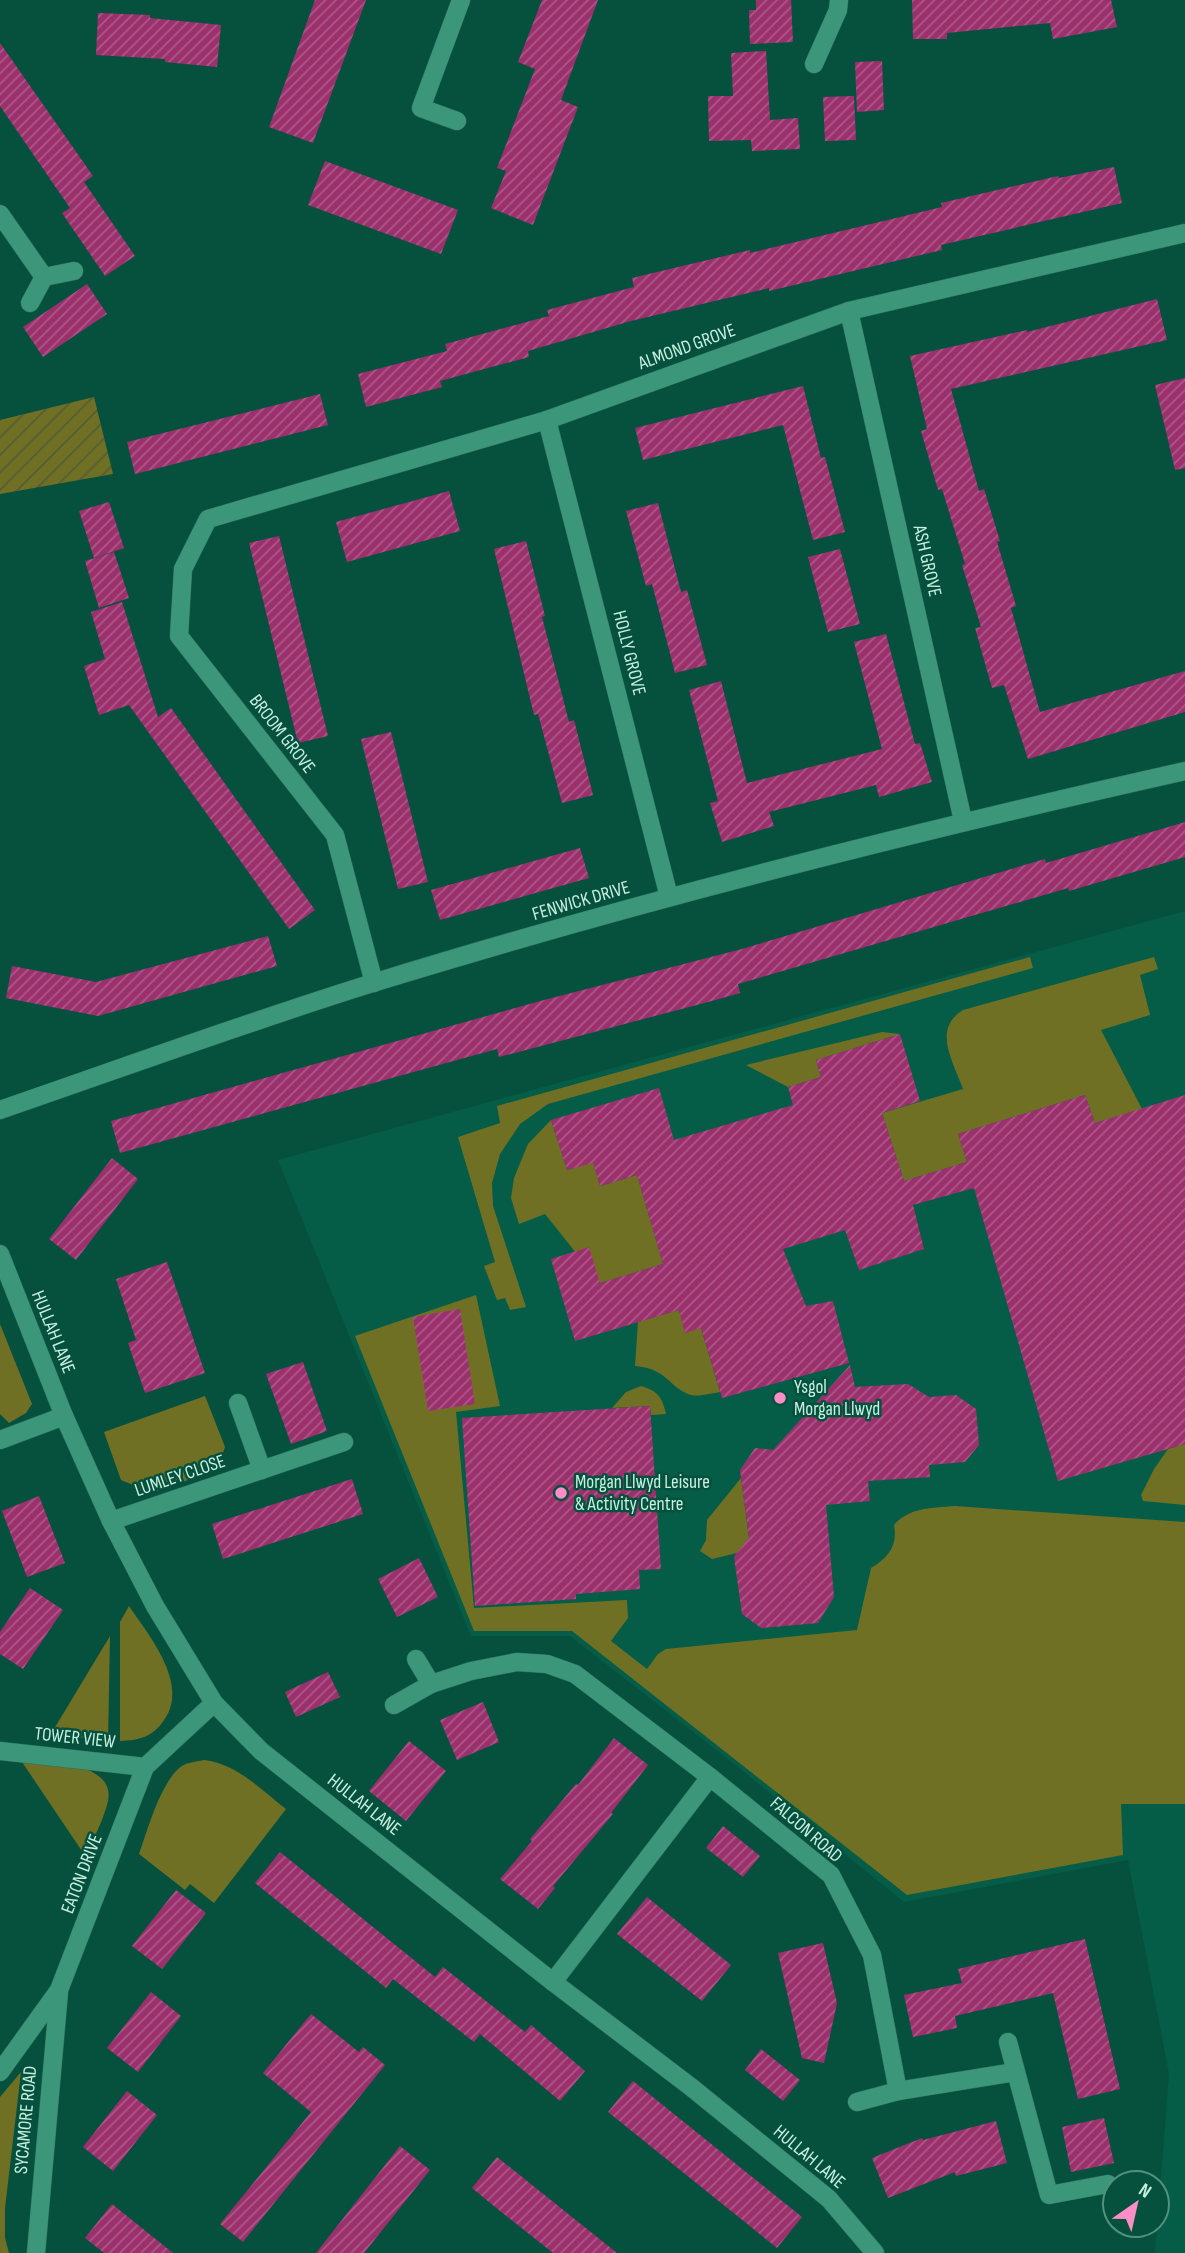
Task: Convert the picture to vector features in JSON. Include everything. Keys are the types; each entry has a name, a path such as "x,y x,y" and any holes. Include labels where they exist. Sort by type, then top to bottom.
{"street":[{"path":"457,121 421,107 461,0"},
{"path":"814,64 838,10 839,0"},
{"path":"0,214 44,277"},
{"name":"ALMOND GROVE","path":"208,519 547,420 849,311 1185,233"},
{"path":"44,277 74,271"},
{"path":"30,303 44,277"},
{"name":"ASH GROVE","path":"849,311 963,821"},
{"name":"HOLLY GROVE","path":"547,420 669,897"},
{"name":"BROOM GROVE","path":"208,519 183,569 179,636 335,835 374,983"},
{"name":"FENWICK DRIVE","path":"0,1110 374,983 669,897 963,821 1185,771"},
{"name":"HULLAH LANE","path":"1,1263 111,1521 155,1606 214,1703 261,1751 691,2087 829,2199 875,2253"},
{"path":"238,1403 262,1470"},
{"path":"0,1440 64,1416"},
{"name":"LUMLEY CLOSE","path":"111,1521 344,1442"},
{"path":"415,1659 431,1684"},
{"name":"FALCON ROAD","path":"394,1705 431,1684 471,1671 517,1662 547,1664 575,1674 710,1777 831,1875 872,1955 898,2091"},
{"name":"EATON DRIVE","path":"0,2072 59,1990 145,1767 214,1703"},
{"name":"TOWER VIEW","path":"0,1751 145,1767"},
{"path":"554,1982 710,1777"},
{"name":"SYCAMORE ROAD","path":"36,2253 59,1990"},
{"path":"1008,2042 1049,2194 1101,2185"},
{"path":"857,2102 898,2091 1015,2072"}],"shaded area":[{"path":"94,397 113,474 0,494 0,420"},
{"name":"Ysgol Morgan Llwyd","path":"1185,911 1185,2253 1155,2253 1156,2239 1171,2239 1171,2169 1162,2169 1169,2074 1128,1860 904,1902 728,1759 570,1636 471,1636 278,1160"},
{"path":"1030,957 1033,968 548,1104 520,1124 500,1154 492,1183 493,1206 526,1307 510,1310 505,1298 497,1300 484,1266 495,1262 458,1137 500,1123 497,1106"},
{"path":"1154,957 1158,969 1140,975 1150,1015 1101,1030 1142,1109 1095,1123 1085,1095 958,1134 967,1162 904,1181 882,1113 963,1089 948,1046 949,1026 954,1018 963,1010"},
{"path":"882,1032 900,1034 816,1060 821,1077 788,1087 746,1065"},
{"path":"551,1120 567,1170 593,1162 600,1186 637,1175 663,1264 600,1283 545,1214 519,1224 511,1198 514,1178 528,1144"},
{"path":"476,1295 500,1406 456,1412 474,1608 627,1600 628,1618 611,1641 647,1669 658,1654 666,1649 857,1630 871,1568 890,1551 894,1539 894,1525 914,1512 955,1506 1185,1522 1185,1804 1121,1804 1123,1855 907,1895 572,1631 474,1631 355,1336"},
{"path":"679,1310 685,1332 701,1328 720,1392 691,1395 677,1388 661,1374 635,1366 638,1322"},
{"path":"0,1324 32,1404 26,1413 9,1423 0,1414"},
{"path":"641,1386 652,1390 658,1396 666,1414 651,1415 650,1406 612,1408 626,1392"},
{"path":"205,1396 225,1447 219,1464 211,1472 142,1496 138,1487 121,1480 104,1432"},
{"path":"1185,1444 1185,1505 1143,1501 1141,1495 1168,1449"},
{"path":"741,1478 749,1538 737,1553 712,1559 700,1551 706,1540 707,1520"},
{"path":"129,1606 165,1663 172,1694 170,1709 158,1728 144,1737 120,1741 120,1622"},
{"path":"110,1636 108,1741 51,1734"},
{"path":"20,1759 76,1766 101,1778 107,1788 108,1801 86,1857"},
{"path":"204,1760 216,1762 238,1772 286,1809 214,1903 190,1884 185,1890 139,1854 155,1809 171,1777 184,1765"},
{"path":"21,2072 5,2208 5,2238 9,2253 0,2253 0,2097"}],"building":[{"path":"315,0 366,0 313,143 269,127"},
{"path":"542,0 598,0 561,100 578,107 533,225 491,208 506,171 497,168 535,69 518,62"},
{"path":"756,0 791,0 793,42 750,44 749,10 756,10"},
{"path":"912,0 1111,0 1117,27 1053,39 1050,23 947,33 947,39 913,39"},
{"path":"98,13 150,15 150,18 221,25 217,67 165,62 165,59 96,55"},
{"path":"0,43 93,176 84,182 135,256 105,276 62,213 70,208 0,106"},
{"path":"766,51 770,120 798,118 800,149 752,151 751,140 709,141 708,96 733,96 731,53"},
{"path":"882,61 884,110 857,112 855,62"},
{"path":"854,96 856,140 825,141 823,97"},
{"path":"325,161 458,210 441,254 308,205"},
{"path":"1114,167 1122,203 941,245 942,250 631,321 528,351 529,357 440,381 442,387 366,407 358,374 447,351 445,344 549,316 547,310 634,287 632,278 750,250 750,253 942,207 941,203 1058,176 1059,178"},
{"path":"87,284 107,314 43,357 23,327"},
{"path":"1157,299 1167,340 951,389 979,491 984,489 1000,541 997,542 1016,606 1011,608 1040,712 1185,671 1185,712 1028,759 1004,685 992,688 975,628 981,627 962,565 965,564 942,489 938,490 921,431 927,429 910,356 1027,332"},
{"path":"1185,378 1185,468 1175,470 1155,385"},
{"path":"803,386 821,458 825,457 845,532 813,540 783,425 643,460 635,428"},
{"path":"320,394 328,425 135,474 127,442"},
{"path":"449,491 460,531 347,562 336,522"},
{"path":"109,502 124,548 94,558 79,511"},
{"path":"658,503 681,592 687,590 707,665 675,673 652,584 646,586 626,511"},
{"path":"279,536 328,736 298,743 249,543"},
{"path":"526,541 569,722 574,720 593,795 562,803 538,714 534,715 494,549"},
{"path":"840,549 860,624 828,632 808,557"},
{"path":"114,552 129,598 99,608 85,561"},
{"path":"122,602 158,717 171,708 315,910 289,929 129,705 99,715 84,666 105,659 91,612"},
{"path":"886,634 915,744 920,743 932,782 879,797 876,785 769,812 774,826 722,842 710,803 718,801 689,690 721,681 747,783 882,749 854,642"},
{"path":"391,732 428,882 398,889 361,739"},
{"path":"1185,822 1185,857 1069,891 1068,888 738,984 740,993 712,1001 499,1057 497,1049 120,1153 111,1121 544,1000 742,949 1045,859 1046,863"},
{"path":"580,848 589,878 440,920 431,890"},
{"path":"268,936 277,966 98,1016 6,998 12,966 96,982"},
{"name":"Ysgol Morgan Llwyd","path":"900,1034 920,1101 882,1113 904,1181 967,1162 958,1134 1085,1095 1095,1123 1185,1095 1185,1444 1058,1481 974,1188 913,1205 924,1249 859,1270 845,1230 783,1249 806,1306 833,1301 849,1363 722,1398 701,1328 685,1333 679,1310 575,1341 551,1259 589,1247 600,1283 663,1264 637,1175 600,1186 593,1163 567,1170 551,1120 659,1088 674,1140 793,1105 788,1087 821,1077 816,1060"},
{"path":"112,1158 138,1179 76,1260 49,1239"},
{"path":"167,1262 205,1373 145,1393 128,1343 136,1340 116,1279"},
{"path":"460,1309 475,1404 428,1411 413,1317"},
{"path":"303,1362 327,1431 291,1444 266,1374"},
{"path":"850,1365 855,1387 908,1384 929,1397 956,1395 976,1409 979,1445 965,1462 929,1465 930,1477 868,1481 870,1501 826,1505 834,1597 818,1623 761,1628 742,1614 734,1557 749,1537 740,1470 755,1448 773,1450"},
{"name":"Morgan Llwyd Leisure & Activity Centre","path":"650,1406 661,1569 639,1570 640,1589 576,1594 576,1599 475,1606 462,1418"},
{"path":"352,1479 363,1514 223,1559 212,1524"},
{"path":"39,1496 65,1563 27,1577 2,1511"},
{"path":"419,1558 438,1597 397,1617 378,1579"},
{"path":"30,1588 63,1610 23,1669 0,1654 0,1632"},
{"path":"328,1672 340,1697 296,1717 285,1692"},
{"path":"483,1702 499,1742 457,1760 440,1720"},
{"path":"614,1738 648,1765 538,1909 500,1879"},
{"path":"409,1741 446,1771 406,1821 369,1791"},
{"path":"723,1826 760,1856 743,1877 706,1848"},
{"path":"280,1852 435,1977 443,1967 525,2032 531,2025 585,2071 560,2101 480,2034 474,2042 393,1979 386,1988 255,1883"},
{"path":"176,1890 206,1913 162,1969 132,1946"},
{"path":"647,1897 731,1965 702,2001 617,1934"},
{"path":"1085,1939 1120,2089 1078,2099 1053,1993 955,2016 957,2028 913,2037 904,1995 962,1983 958,1969"},
{"path":"823,1943 837,2003 824,2063 802,2058 778,1953"},
{"path":"151,1992 181,2016 138,2072 107,2048"},
{"path":"311,2014 359,2052 363,2047 385,2065 243,2242 220,2224 311,2112 263,2073"},
{"path":"761,2049 800,2080 783,2101 745,2070"},
{"path":"633,2081 802,2217 777,2248 608,2112"},
{"path":"127,2091 157,2115 113,2171 83,2147"},
{"path":"1104,2118 1114,2163 1071,2172 1062,2127"},
{"path":"996,2121 1007,2163 956,2176 955,2172 888,2198 872,2158 922,2138 923,2140"},
{"path":"400,2146 430,2170 364,2253 316,2253"},
{"path":"497,2157 617,2253 553,2253 500,2211 472,2188"},
{"path":"112,2204 173,2253 104,2253 85,2238"}],"place":[{"name":"Ysgol Morgan Llwyd","path":"780,1398"},
{"name":"Morgan Llwyd Leisure & Activity Centre","path":"561,1493"}]}
